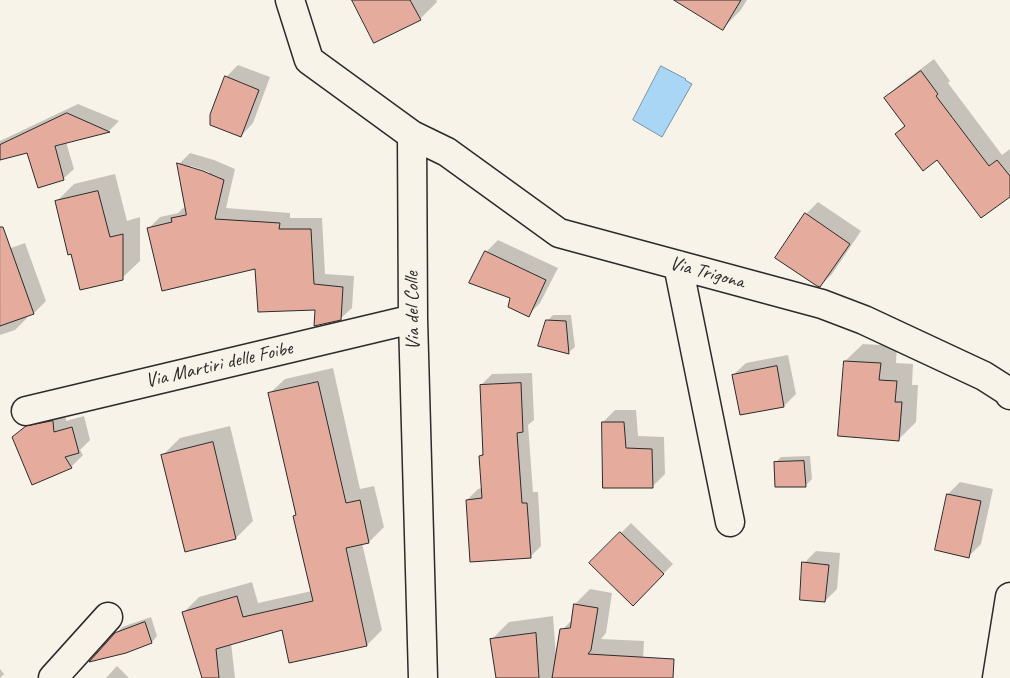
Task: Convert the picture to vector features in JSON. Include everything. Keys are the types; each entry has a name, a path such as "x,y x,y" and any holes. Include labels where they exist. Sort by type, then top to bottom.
{"street":[{"path":"290,0 309,60 412,135"},
{"name":"Via Trigona","path":"412,135 446,152 559,233 822,304 864,320 984,376 1010,393"},
{"name":"Via del Colle","path":"412,135 412,319 423,678"},
{"path":"678,265 730,522"},
{"name":"Via Martiri delle Foibe","path":"26,411 412,319"},
{"path":"997,678 1010,597"},
{"path":"53,678 108,617"}],"water":[{"path":"661,66 692,84 662,137 633,120"}],"building":[{"path":"352,0 410,0 421,20 374,43"},
{"path":"674,0 741,0 723,30"},
{"path":"921,71 938,94 936,96 989,166 997,160 1010,176 1010,197 981,218 937,160 923,171 895,134 905,126 884,98"},
{"path":"225,76 259,90 241,137 210,125 210,115"},
{"path":"67,113 110,132 55,146 64,180 38,188 27,153 0,160 0,145"},
{"path":"177,163 224,180 215,219 280,223 279,229 311,229 314,284 343,287 341,320 314,326 315,310 258,312 255,269 162,291 147,228 172,222 171,218 186,215"},
{"path":"98,191 110,237 123,234 123,280 80,290 71,254 68,255 55,201"},
{"path":"805,213 850,244 820,287 775,258"},
{"path":"0,227 3,227 34,314 0,326"},
{"path":"485,251 546,280 529,317 508,307 510,298 469,283"},
{"path":"546,320 566,321 569,354 538,346"},
{"path":"844,361 881,363 879,380 897,381 895,402 902,402 899,441 838,436"},
{"path":"777,366 784,407 740,415 732,375"},
{"path":"318,382 346,503 360,500 369,543 346,548 367,646 289,663 282,630 216,649 219,678 202,678 182,612 237,596 243,617 313,601 293,516 296,515 268,393"},
{"path":"521,383 523,432 517,433 522,503 527,503 531,558 470,562 466,500 482,498 479,456 483,455 480,385"},
{"path":"53,421 54,432 72,427 79,453 65,457 72,468 32,485 12,437 26,426"},
{"path":"602,422 624,422 626,448 652,449 653,488 603,488"},
{"path":"213,442 236,539 185,552 161,455"},
{"path":"804,461 806,487 775,487 774,462"},
{"path":"947,494 981,501 969,558 935,550"},
{"path":"620,532 664,574 633,606 589,563"},
{"path":"802,562 829,565 825,602 800,600"},
{"path":"574,604 598,608 591,650 588,654 674,659 673,678 552,678 560,629 570,628"},
{"path":"145,622 152,643 126,653 89,662 115,633"},
{"path":"536,633 539,678 496,678 490,639"}]}
